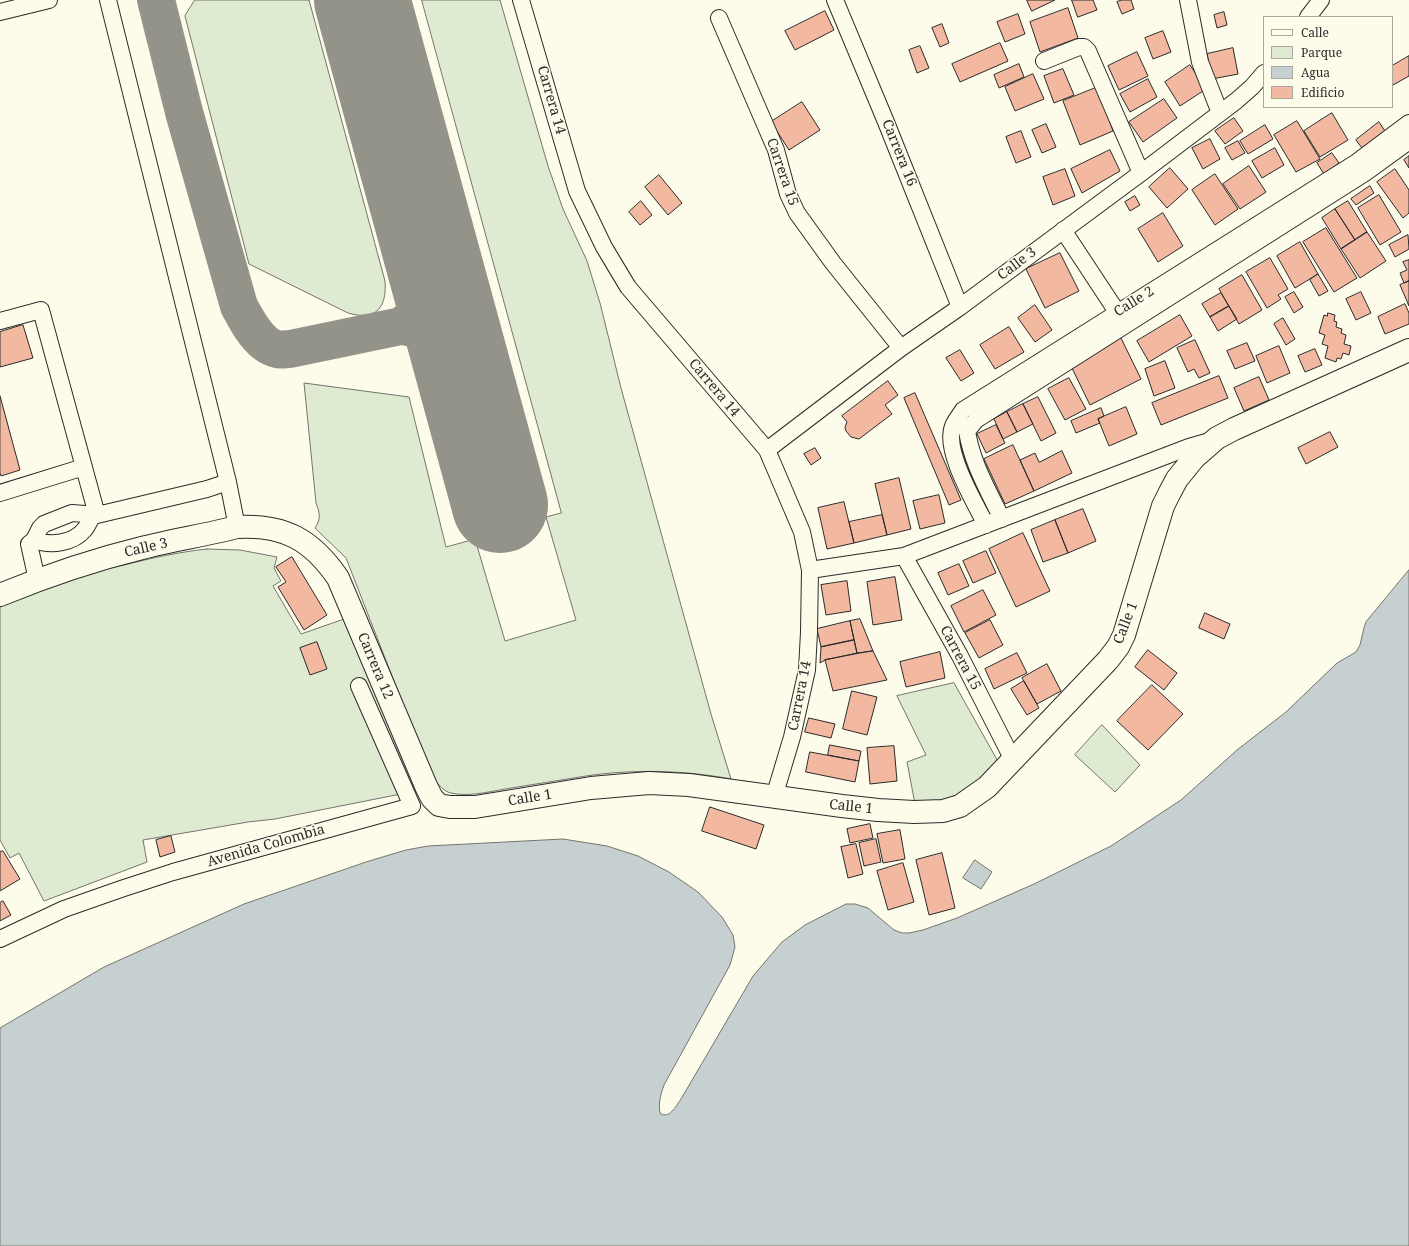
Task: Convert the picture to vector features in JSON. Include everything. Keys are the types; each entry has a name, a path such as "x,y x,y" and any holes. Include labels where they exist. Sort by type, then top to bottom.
{"highway":[{"name":"Calle 1","path":"439,805 450,807 475,807 591,788 649,784 689,785 842,806 892,811 943,811 960,806 987,787 1108,660 1118,647 1124,635 1163,506 1177,479 1194,458 1217,438 1234,429 1409,350"},
{"name":"Calle 3","path":"0,595 37,580 79,566 142,548 237,527 251,526 270,529 296,537"},
{"name":"Carrera 12","path":"296,537 314,549 327,562 338,578 423,780 432,798 439,805"}],"street":[{"path":"0,12 49,0"},
{"path":"108,0 228,482 237,527"},
{"name":"Carrera 14","path":"522,0 577,191 604,247 628,287 766,450 802,532 810,570 807,670 792,737 774,797"},
{"name":"Carrera 16","path":"835,0 889,129 960,307"},
{"path":"1188,0 1200,62 1220,113"},
{"path":"1309,16 1321,0"},
{"name":"Carrera 15","path":"719,18 776,150 788,194 797,213 833,263 901,348"},
{"path":"1044,61 1079,46 1088,51 1141,173"},
{"name":"Calle 3","path":"766,450 901,348 960,307 1141,173 1220,113 1252,87 1263,74"},
{"name":"Calle 2","path":"1361,168 1409,123"},
{"name":"Calle 2","path":"960,429 976,420 1121,318 1361,168 1409,141"},
{"path":"1063,230 1121,318"},
{"path":"0,321 42,310 84,467 95,515 86,529 78,536 50,544 34,540"},
{"path":"986,525 956,462 951,443 960,429 969,446 980,475 1002,519"},
{"path":"810,570 904,556 1217,438"},
{"path":"0,493 84,467"},
{"path":"37,580 29,547 30,542 34,540 40,528 51,521 72,513 95,515 207,489 228,482"},
{"name":"Carrera 15","path":"904,556 960,656 1013,760"},
{"name":"Avenida Colombia","path":"0,939 64,909 129,886 173,872 412,806 359,686"}],"green space":[{"path":"195,0 309,0 385,281 384,299 382,305 373,314 358,315 348,313 249,264 185,16"},
{"path":"422,0 500,0 548,166 563,209 587,261 600,303 621,388 711,714 731,779 677,772 622,772 586,776 478,794 458,794 446,791 434,778 424,758 346,558 315,528 319,516 316,503 304,383 409,397 446,547 475,539 505,641 576,620 546,517 561,513"},
{"path":"207,549 240,550 277,557 274,568 281,581 273,586 301,634 347,618 416,791 275,819 248,822 143,840 147,862 44,901 19,853 10,858 0,840 0,607 29,593 76,577 155,558"},
{"path":"954,683 1000,765 958,798 915,804 907,762 926,755 897,696"},
{"path":"1102,725 1140,765 1115,792 1075,755"}],"water":[{"path":"1409,570 1409,1246 0,1246 0,1028 104,967 244,904 366,862 406,850 428,846 563,839 607,846 638,856 669,872 698,892 722,917 733,935 735,947 730,965 664,1085 659,1109 660,1113 666,1115 675,1108 681,1099 753,976 782,942 805,925 846,904 855,904 868,908 894,930 902,933 909,933 923,930 957,918 1034,884 1111,846 1181,800 1237,750 1286,712 1337,663 1356,652 1360,645 1366,622"},
{"path":"975,860 992,872 981,889 963,878"}],"building":[{"path":"1027,0 1055,0 1032,11"},
{"path":"1072,0 1093,0 1097,10 1078,17"},
{"path":"1122,0 1131,0 1134,9 1122,14 1117,2"},
{"path":"1068,8 1078,38 1040,52 1030,22"},
{"path":"825,11 834,30 795,50 785,31"},
{"path":"1224,12 1227,25 1217,28 1214,15"},
{"path":"1018,14 1025,34 1005,42 997,22"},
{"path":"942,24 949,43 940,47 932,28"},
{"path":"1163,31 1171,52 1153,59 1145,38"},
{"path":"1000,43 1008,61 960,82 952,64"},
{"path":"920,46 929,68 917,73 909,50"},
{"path":"1233,48 1238,74 1212,79 1207,54"},
{"path":"1137,52 1148,76 1119,90 1108,66"},
{"path":"1409,56 1409,76 1393,85 1393,65"},
{"path":"1019,64 1024,77 999,88 994,75"},
{"path":"1190,65 1206,89 1180,106 1165,82"},
{"path":"1063,69 1074,95 1054,103 1044,76"},
{"path":"1033,74 1044,99 1015,111 1005,87"},
{"path":"1148,79 1157,97 1130,112 1120,94"},
{"path":"1098,87 1113,131 1080,145 1063,101"},
{"path":"1164,99 1177,118 1143,142 1129,122"},
{"path":"802,102 820,130 789,150 771,122"},
{"path":"1332,113 1348,140 1320,157 1304,131"},
{"path":"1234,118 1243,131 1225,144 1215,131"},
{"path":"1297,121 1320,159 1296,172 1274,135"},
{"path":"1379,122 1385,131 1362,148 1356,140"},
{"path":"1046,124 1056,147 1042,153 1032,130"},
{"path":"1265,125 1273,139 1248,154 1240,141"},
{"path":"1021,131 1031,157 1016,163 1006,137"},
{"path":"1210,139 1220,159 1203,169 1192,148"},
{"path":"1238,141 1245,153 1232,160 1225,148"},
{"path":"1275,148 1284,165 1262,178 1252,161"},
{"path":"1110,150 1120,171 1082,193 1071,169"},
{"path":"1332,153 1339,163 1324,174 1317,163"},
{"path":"1409,156 1409,168 1404,160"},
{"path":"1249,166 1266,192 1240,209 1223,184"},
{"path":"1170,168 1188,189 1167,208 1149,187"},
{"path":"1065,169 1075,196 1053,205 1043,177"},
{"path":"1395,169 1409,190 1409,213 1403,218 1377,182"},
{"path":"1215,174 1238,209 1215,225 1192,190"},
{"path":"659,175 682,203 668,215 645,187"},
{"path":"1370,186 1374,193 1356,205 1351,199"},
{"path":"1379,195 1401,232 1380,245 1358,208"},
{"path":"1135,196 1140,205 1130,211 1125,202"},
{"path":"641,201 652,215 640,225 629,212"},
{"path":"1348,201 1367,232 1355,240 1335,209"},
{"path":"1335,209 1355,240 1341,249 1322,218"},
{"path":"1163,213 1183,246 1158,262 1138,229"},
{"path":"1326,228 1357,278 1334,292 1303,242"},
{"path":"1367,232 1386,261 1360,278 1341,249"},
{"path":"1408,235 1409,249 1395,257 1389,245"},
{"path":"1300,242 1318,274 1295,288 1277,256"},
{"path":"1060,253 1079,291 1045,308 1026,269"},
{"path":"1270,258 1288,289 1278,295 1281,299 1267,308 1246,272"},
{"path":"1409,260 1409,281 1404,283 1400,273 1407,270 1403,262"},
{"path":"1318,274 1328,291 1319,296 1310,280"},
{"path":"1242,275 1262,310 1239,324 1219,289"},
{"path":"1409,281 1409,306 1400,285"},
{"path":"1294,292 1303,307 1294,313 1285,297"},
{"path":"1361,292 1371,313 1356,320 1346,299"},
{"path":"1221,293 1229,306 1210,317 1202,304"},
{"path":"1405,304 1409,313 1409,324 1385,334 1378,317"},
{"path":"1035,305 1052,330 1035,342 1018,318"},
{"path":"1229,306 1237,319 1218,331 1210,317"},
{"path":"1328,313 1335,315 1334,321 1337,322 1336,327 1342,329 1341,333 1346,335 1344,344 1351,346 1349,355 1343,353 1341,359 1337,358 1336,362 1325,358 1328,346 1322,344 1325,335 1319,333 1324,315 1327,316"},
{"path":"1180,315 1192,336 1149,362 1137,341"},
{"path":"1283,318 1295,339 1286,345 1274,324"},
{"path":"23,325 33,358 0,367 0,332"},
{"path":"1009,327 1024,352 995,369 980,345"},
{"path":"1121,338 1141,379 1090,405 1070,364"},
{"path":"1195,340 1210,373 1199,378 1194,369 1188,372 1177,348"},
{"path":"1247,343 1255,361 1235,369 1227,351"},
{"path":"1279,346 1290,373 1267,383 1256,356"},
{"path":"1315,349 1322,365 1305,372 1298,356"},
{"path":"960,350 974,373 961,381 946,358"},
{"path":"1165,361 1175,388 1154,396 1145,369"},
{"path":"1219,376 1228,398 1161,425 1152,403"},
{"path":"1259,377 1269,400 1244,411 1234,388"},
{"path":"1069,378 1086,409 1065,420 1048,389"},
{"path":"888,381 898,395 885,405 892,414 859,439 851,437 846,431 845,427 847,422 842,416"},
{"path":"915,393 961,500 949,505 904,398"},
{"path":"0,396 20,470 1,476 0,473"},
{"path":"1038,397 1056,433 1041,441 1023,404"},
{"path":"1023,404 1033,424 1017,432 1007,412"},
{"path":"1126,407 1137,434 1109,446 1098,419"},
{"path":"1101,408 1104,416 1098,419 1100,423 1076,433 1071,421"},
{"path":"1007,412 1017,432 1003,439 994,419"},
{"path":"996,425 1005,443 986,453 977,434"},
{"path":"1330,432 1338,447 1306,464 1298,448"},
{"path":"1013,445 1034,491 1005,504 984,459"},
{"path":"815,448 821,458 811,465 804,454"},
{"path":"1062,451 1072,473 1034,491 1020,460 1035,453 1039,462"},
{"path":"899,478 911,529 887,535 875,484"},
{"path":"939,495 945,523 920,529 913,501"},
{"path":"844,502 854,543 827,549 818,508"},
{"path":"1083,509 1096,541 1068,553 1055,520"},
{"path":"882,515 887,535 854,543 849,522"},
{"path":"1055,520 1068,553 1043,562 1031,530"},
{"path":"1023,533 1050,591 1016,607 989,549"},
{"path":"986,551 996,573 973,583 963,561"},
{"path":"292,557 327,615 304,630 278,587 286,582 276,567"},
{"path":"959,564 969,586 948,595 938,573"},
{"path":"895,577 902,620 873,625 867,582"},
{"path":"847,581 851,611 826,615 821,585"},
{"path":"983,590 996,615 964,632 951,606"},
{"path":"1205,613 1230,624 1224,639 1199,628"},
{"path":"860,619 873,651 857,653 850,621"},
{"path":"990,620 1003,645 979,658 965,633"},
{"path":"850,621 854,640 821,647 817,629"},
{"path":"854,640 857,653 825,660 820,663 821,647"},
{"path":"317,642 327,669 310,675 300,648"},
{"path":"1148,650 1177,673 1164,690 1135,667"},
{"path":"873,651 887,680 833,691 825,660"},
{"path":"940,652 945,678 906,687 900,662"},
{"path":"1017,653 1027,673 994,689 985,669"},
{"path":"1047,664 1061,691 1037,704 1022,678"},
{"path":"1024,681 1039,708 1027,715 1011,689"},
{"path":"1152,685 1183,714 1148,750 1117,721"},
{"path":"852,691 877,697 867,735 843,729"},
{"path":"809,718 835,724 831,738 805,732"},
{"path":"830,745 861,751 859,761 828,755"},
{"path":"894,746 897,781 870,784 867,748"},
{"path":"810,752 859,761 855,782 806,772"},
{"path":"710,807 764,825 756,849 702,831"},
{"path":"870,824 873,838 850,843 847,829"},
{"path":"900,830 905,859 883,863 877,834"},
{"path":"171,836 175,852 160,857 156,840"},
{"path":"876,839 881,862 864,866 859,843"},
{"path":"856,844 863,874 848,878 841,847"},
{"path":"3,851 20,879 0,891 0,852"},
{"path":"942,853 955,908 929,915 916,860"},
{"path":"903,863 914,902 888,910 877,871"},
{"path":"3,901 11,915 0,921 0,903"}],"taxiway":[{"path":"156,0 184,112 239,306 259,338 271,347 290,349 401,326 420,330 436,336 449,346 461,361"},
{"path":"401,326 420,310 432,290 438,274"}],"runway":[{"path":"362,0 500,505"}]}
